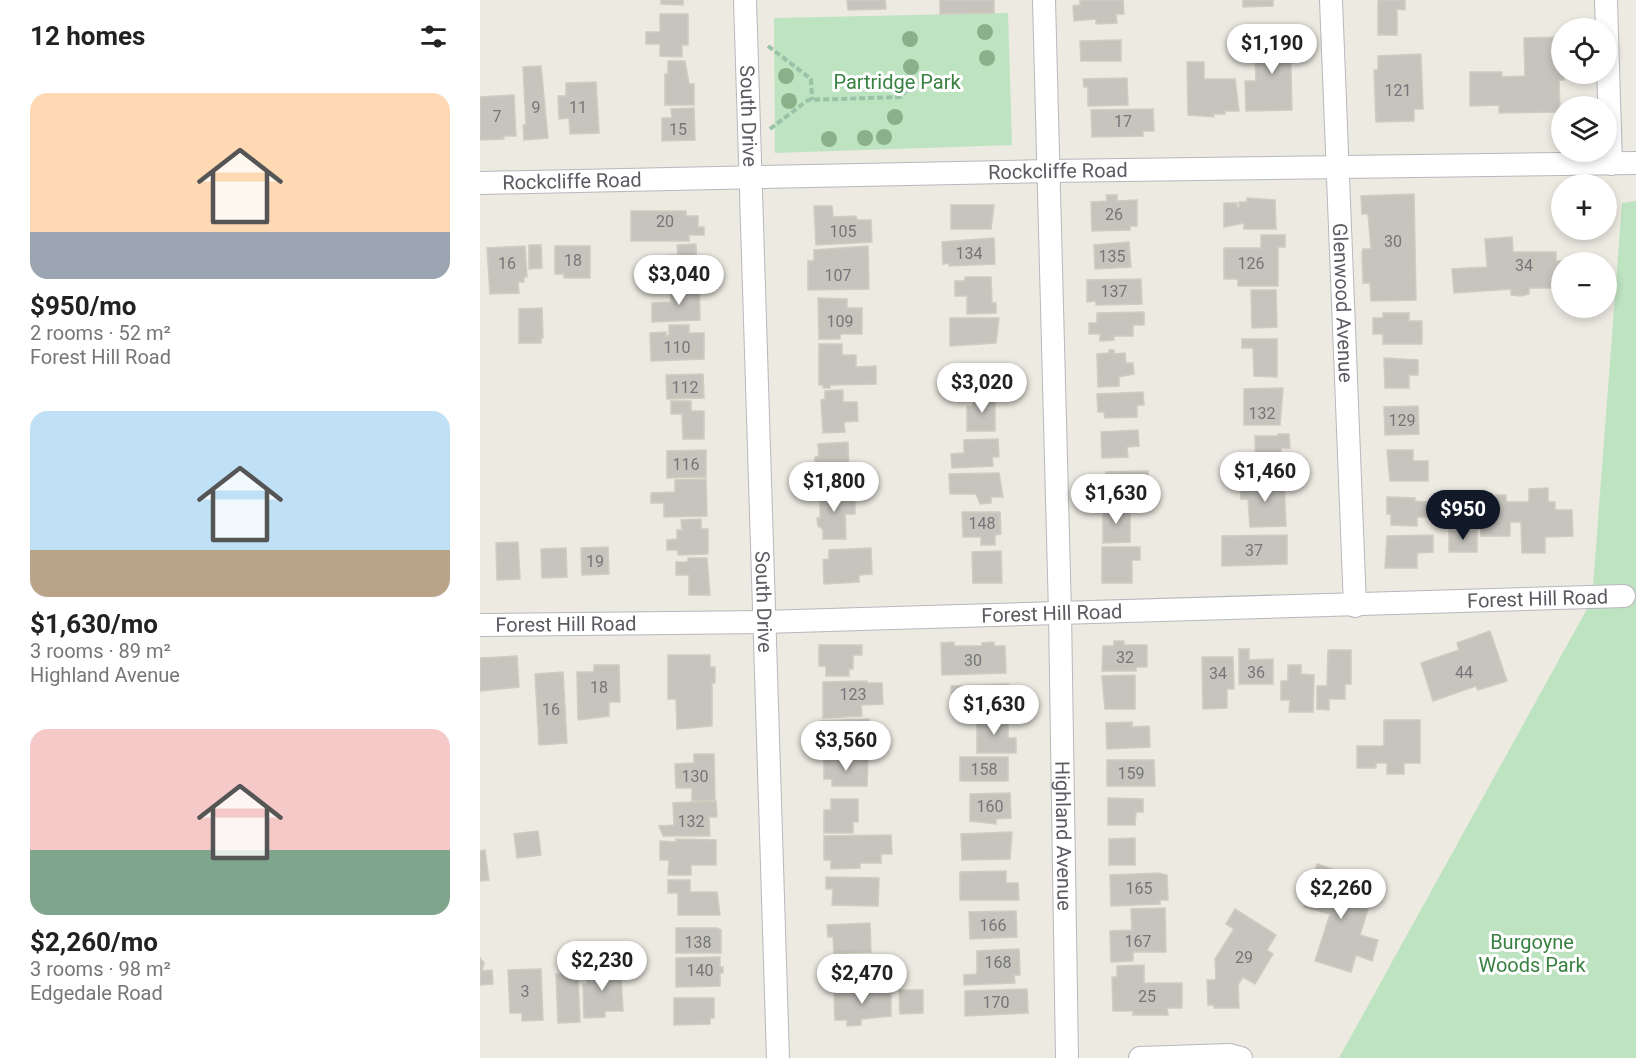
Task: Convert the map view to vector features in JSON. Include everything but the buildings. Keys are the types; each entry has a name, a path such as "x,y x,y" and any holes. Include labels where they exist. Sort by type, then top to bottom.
{"street":[{"name":"South Drive","path":"745,0 778,1058"},
{"name":"Highland Avenue","path":"1044,0 1060,613 1067,1058"},
{"name":"Glenwood Avenue","path":"1331,0 1355,606"},
{"path":"1606,0 1611,164"},
{"name":"Rockcliffe Road","path":"480,183 1050,171 1636,163"},
{"name":"Forest Hill Road","path":"480,625 763,622 1355,606 1624,596"},
{"path":"1140,1058 1230,1055 1241,1058"}],"path":[{"path":"746,29 811,79 812,100"},
{"path":"748,146 808,100 900,98 908,89"}],"green space":[{"name":"Partridge Park","path":"1008,13 1012,145 775,153 774,18"},
{"name":"Burgoyne Woods Park","path":"1636,201 1636,1058 1339,1058 1592,600 1613,318 1617,318 1617,269 1622,203"}]}
